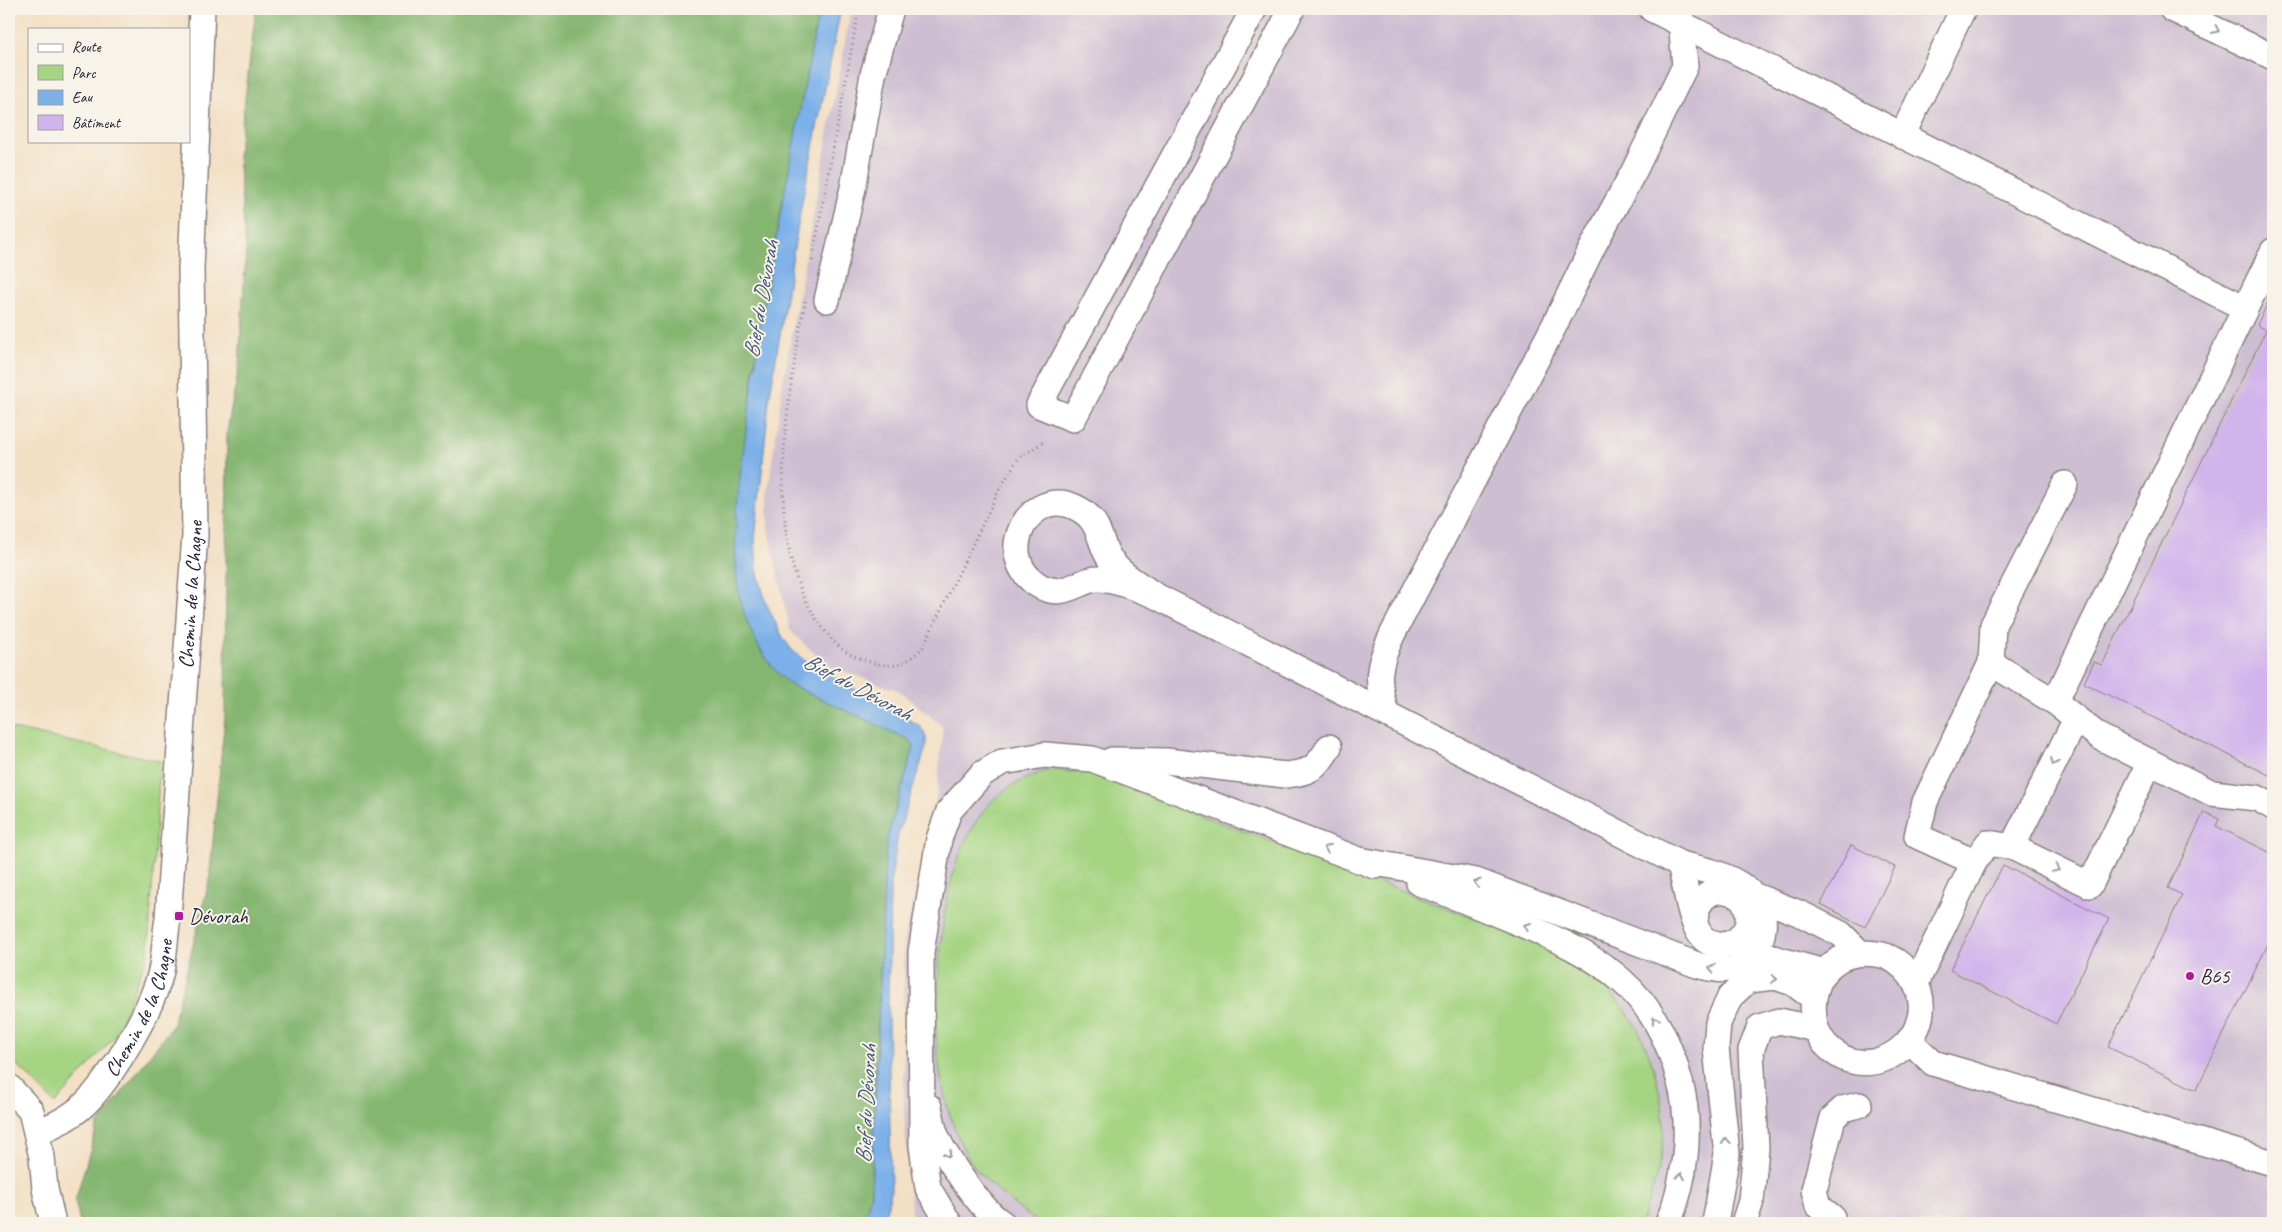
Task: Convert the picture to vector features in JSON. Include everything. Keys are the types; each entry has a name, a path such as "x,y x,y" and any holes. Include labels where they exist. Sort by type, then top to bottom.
{"street":[{"name":"Chemin de la Chagne","path":"37,1132 76,1112 99,1086 125,1050 145,1015 161,972 168,918 195,536 191,269 202,9"},
{"path":"817,296 853,188 873,75 890,9"},
{"path":"1254,9 1039,405 1073,419 1292,9"},
{"path":"1652,9 1681,16 1902,136 2245,308"},
{"path":"1902,136 1963,9"},
{"path":"2172,9 2273,57"},
{"path":"1386,714 1378,680 1381,659 1686,66 1681,16"},
{"path":"2055,702 2273,251"},
{"path":"1974,862 1917,836 1926,802 1991,663 1993,625 2065,484"},
{"path":"1154,594 1112,581 1097,579 1076,588 1058,591 1039,586 1024,574 1018,559 1016,544 1020,529 1031,515 1044,507 1057,504 1074,506 1091,518 1101,535 1108,556 1118,568 1154,594 1680,864 1721,875 1736,882 1755,896 1801,914 1841,934 1860,953"},
{"path":"1991,663 2055,702 2100,737 2212,793 2257,798 2273,807"},
{"path":"2012,848 2076,719"},
{"path":"949,1223 928,1188 922,1146 921,952 940,839 949,811 982,774 1002,762 1045,755 1166,762 1285,775 1305,773 1320,762 1329,747"},
{"path":"1092,759 1359,860 1565,942 1592,956 1620,978 1645,1005 1665,1035 1686,1103 1684,1163 1668,1223"},
{"path":"1916,983 1974,862 1988,843 2012,848 2090,885 2150,762"},
{"path":"1359,860 1476,881 1697,965 1720,970 1741,965 1755,953 1763,934 1762,914 1755,896"},
{"path":"1680,864 1695,922"},
{"path":"1755,953 1824,972"},
{"path":"1860,953 1878,954 1894,960 1906,970 1916,983 1921,1013 1917,1028 1910,1041 1896,1054 1878,1061 1859,1062 1841,1057 1826,1045 1816,1029 1812,1014 1812,997 1816,984 1824,972 1840,959 1860,953"},
{"path":"1715,1223 1727,1154 1716,1048 1718,1022 1730,997 1748,980 1775,977 1793,983 1812,997"},
{"path":"1744,1223 1751,1201 1756,1148 1751,1050 1760,1027 1779,1021 1816,1029"},
{"path":"1910,1041 1932,1063 2273,1163"},
{"path":"922,1075 935,1131 974,1196 1002,1223"},
{"path":"9,1087 31,1112 37,1132 45,1188 53,1223"},
{"path":"1832,1217 1818,1206 1814,1190 1833,1118 1842,1109 1859,1105"}],"path":[{"path":"812,262 859,9"},
{"path":"817,296 793,369 784,464 783,520 792,569 813,615 838,648 865,661 898,665 922,649 1000,488 1018,459 1043,442"}],"shaded area":[{"path":"851,9 2273,9 2273,1223 912,1223 904,1112 904,941 936,802 943,727 900,691 826,665 790,630 768,527 768,492 783,381"}],"green space":[{"path":"256,9 819,9 754,368 738,510 737,582 747,618 761,652 791,685 908,739 914,747 887,839 871,1194 864,1223 80,1223 75,1201 98,1124 173,1025 209,882 225,716 227,432 239,366 246,249 238,156"},
{"path":"9,728 160,761 148,955 115,1036 55,1104 9,1056"},
{"path":"1048,770 1086,772 1562,951 1612,994 1635,1025 1652,1063 1661,1100 1664,1136 1657,1174 1641,1223 1040,1223 1002,1195 975,1168 962,1147 950,1116 942,1083 937,1050 936,1008 942,936 954,869 972,828 985,809 1006,789 1022,780"}],"water":[{"path":"819,9 841,9 800,212 769,401 755,540 757,569 766,603 783,638 792,650 805,661 920,726 926,736 926,747 898,835 890,885 888,1013 891,1192 883,1223 864,1223 871,1194 885,859 887,839 914,747 908,739 791,685 780,676 754,638 743,609 737,580 736,514 757,354 773,255"}],"building":[{"path":"2273,292 2273,777 2084,683 2094,662 2102,665 2266,330 2257,325"},
{"name":"B65","path":"2204,812 2219,819 2216,826 2273,854 2273,934 2196,1090 2108,1047 2182,895 2168,888"},
{"path":"1851,845 1895,867 1865,927 1821,904"},
{"path":"2003,865 2109,919 2056,1024 1950,970"}],"place":[{"name":"Dévorah","path":"179,916"},
{"name":"B65","path":"2190,976"}],"water label":[{"name":"Bief du Dévorah","path":"760,299"},
{"name":"Bief du Dévorah","path":"858,686"},
{"name":"Bief du Dévorah","path":"865,1104"}]}
